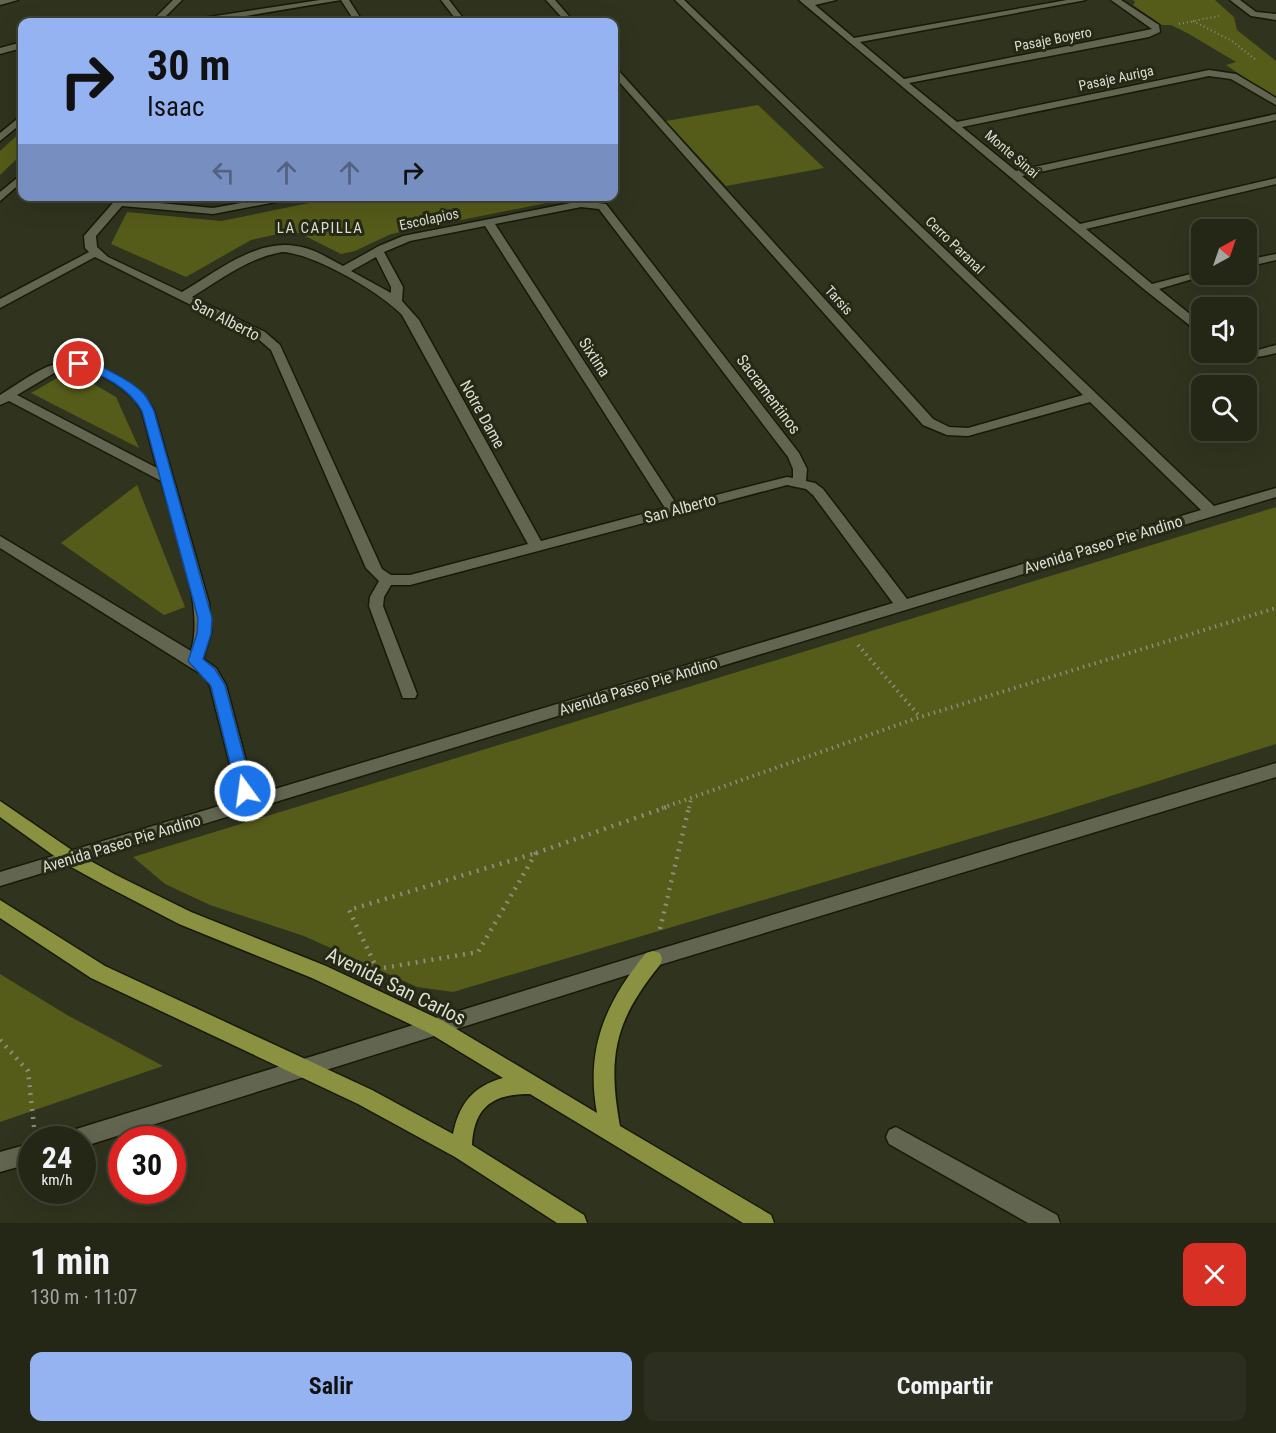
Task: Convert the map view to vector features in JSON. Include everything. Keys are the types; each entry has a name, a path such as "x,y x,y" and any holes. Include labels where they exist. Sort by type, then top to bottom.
{"main road":[{"name":"Avenida San Carlos","path":"0,807 70,858 185,918 319,972 436,1027 763,1223"},
{"path":"0,908 98,972 306,1068 462,1150 576,1223"},
{"path":"611,1132 603,1097 603,1063 608,1033 619,1005 653,959"},
{"path":"462,1150 461,1131 467,1114 480,1099 495,1089 514,1083 533,1085"}],"street":[{"path":"0,2 14,0"},
{"path":"159,18 177,0"},
{"path":"221,18 337,0"},
{"path":"345,0 356,18"},
{"path":"445,0 459,18"},
{"path":"550,0 566,18"},
{"name":"Cerro Paranal","path":"679,0 1210,511"},
{"path":"806,2 832,0"},
{"path":"852,41 1082,0"},
{"path":"1115,0 1152,23 1157,30"},
{"path":"1234,0 1246,10 1259,16 1276,17"},
{"name":"Monte Sinai","path":"806,2 1191,323"},
{"path":"253,13 256,18"},
{"name":"Pasaje Boyero","path":"902,82 1149,34 1157,30"},
{"path":"0,51 18,46"},
{"name":"Pasaje Auriga","path":"954,126 1209,73 1227,74 1238,78 1276,102"},
{"name":"Tarsis","path":"618,75 928,422 947,431 968,432 1092,398"},
{"path":"1013,175 1276,117"},
{"path":"0,138 18,122"},
{"path":"0,198 18,181"},
{"path":"1077,228 1276,181"},
{"path":"0,304 95,253 89,243 90,236 121,201"},
{"path":"129,201 201,211 275,201"},
{"path":"242,207 246,201"},
{"name":"Escolapios","path":"343,271 407,238 581,204 596,204"},
{"name":"Sacramentinos","path":"596,204 605,210 794,456 800,469 799,483"},
{"name":"Sixtina","path":"488,222 673,510"},
{"path":"183,297 256,255 278,248 302,250 343,271"},
{"name":"Notre Dame","path":"378,251 397,287 396,301"},
{"name":"San Alberto","path":"95,253 261,335 276,348 373,568 378,575 387,580 410,580 775,483 799,483"},
{"path":"1257,261 1276,257"},
{"name":"Notre Dame","path":"343,271 396,301 413,320 537,547"},
{"path":"1149,288 1191,277"},
{"path":"1257,354 1276,349"},
{"path":"5,398 57,368 72,364 91,367 125,385 140,397 148,411 205,618 204,634 195,661"},
{"path":"5,398 167,479"},
{"path":"799,483 818,492 904,606"},
{"name":"Avenida Paseo Pie Andino","path":"0,879 1276,492"},
{"path":"0,540 210,672 218,685 249,805"},
{"path":"387,580 377,597 376,606 409,694"},
{"path":"96,1133 653,959 1276,770"},
{"path":"896,1137 1049,1223"},
{"path":"0,1162 18,1157"}],"path":[{"path":"1157,30 1246,10"},
{"path":"1193,21 1232,41 1258,62"},
{"path":"536,853 478,952 377,969 349,910 536,853 920,717 1276,608"},
{"path":"842,625 920,717"},
{"path":"653,959 691,798"},
{"path":"0,1040 28,1071 34,1126"}],"green space":[{"path":"1133,0 1215,0 1234,17 1237,30 1276,61 1276,99 1226,65 1236,62 1171,25 1162,25 1133,5 1135,2"},
{"path":"758,105 824,168 726,186 666,121"},
{"path":"18,135 18,158 0,175 0,151"},
{"path":"319,201 557,201 391,234 355,251 341,254 299,233 283,233 251,240 186,277 111,244 127,212 221,221"},
{"path":"75,373 116,397 139,448 31,393 64,374"},
{"path":"137,485 185,607 164,615 61,543"},
{"path":"1276,507 1276,744 1047,816 453,992 417,987 304,936 210,905 165,884 133,857"},
{"path":"0,974 67,1015 163,1066 0,1122"}],"district":[{"name":"LA CAPILLA","path":"320,228"}],"route":[{"path":"79,364 91,367 133,390 148,411 205,618 201,647 195,661 210,672 218,685 245,791"}]}
